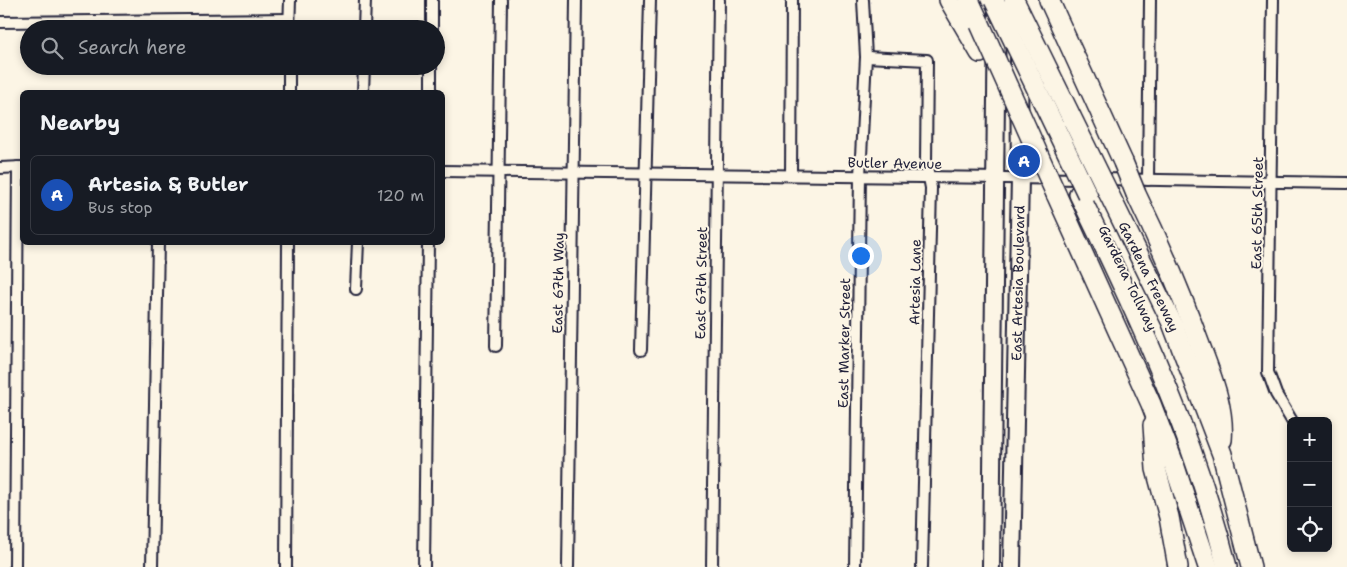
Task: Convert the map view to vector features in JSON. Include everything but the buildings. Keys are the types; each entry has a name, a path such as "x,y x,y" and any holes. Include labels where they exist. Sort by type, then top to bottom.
{"highway":[{"path":"949,0 1021,119"},
{"path":"969,0 1151,404 1174,464 1208,567"},
{"name":"Gardena Tollway","path":"987,0 1162,348 1209,474 1234,567"},
{"name":"Gardena Tollway","path":"995,0 1122,281 1178,412 1212,509 1227,567"},
{"name":"Gardena Freeway","path":"1014,0 1172,323 1222,454 1251,567"},
{"path":"1049,0 1142,187 1161,245 1217,392 1223,429 1222,454"},
{"path":"1151,404 1156,469 1169,517 1178,567"}],"main road":[{"name":"East Artesia Boulevard","path":"991,567 996,178 995,0"},
{"name":"East Artesia Boulevard","path":"1012,567 1020,178 1019,0"}],"street":[{"path":"289,20 290,0"},
{"path":"364,20 365,0"},
{"path":"432,0 432,20"},
{"path":"496,346 501,0"},
{"name":"East 67th Way","path":"568,567 576,0"},
{"path":"641,350 650,0"},
{"name":"East 67th Street","path":"712,567 719,0"},
{"path":"791,176 792,0"},
{"name":"East Marker Street","path":"855,567 860,176 866,57 863,0"},
{"path":"1142,187 1150,0"},
{"name":"East 65th Street","path":"1274,0 1268,372 1276,394 1290,417"},
{"path":"0,22 20,22"},
{"name":"Artesia Lane","path":"866,57 927,60 926,162 930,177 922,567"},
{"path":"289,75 289,90"},
{"path":"363,90 364,75"},
{"path":"431,75 431,90"},
{"path":"0,168 20,167 15,567"},
{"name":"Butler Avenue","path":"445,171 1020,178 1142,187 1271,182 1347,183"},
{"path":"152,567 158,245"},
{"path":"286,567 288,245"},
{"path":"356,290 358,245"},
{"path":"424,567 428,245"}],"place":[{"name":"Artesia & Butler","path":"1024,161"}]}
